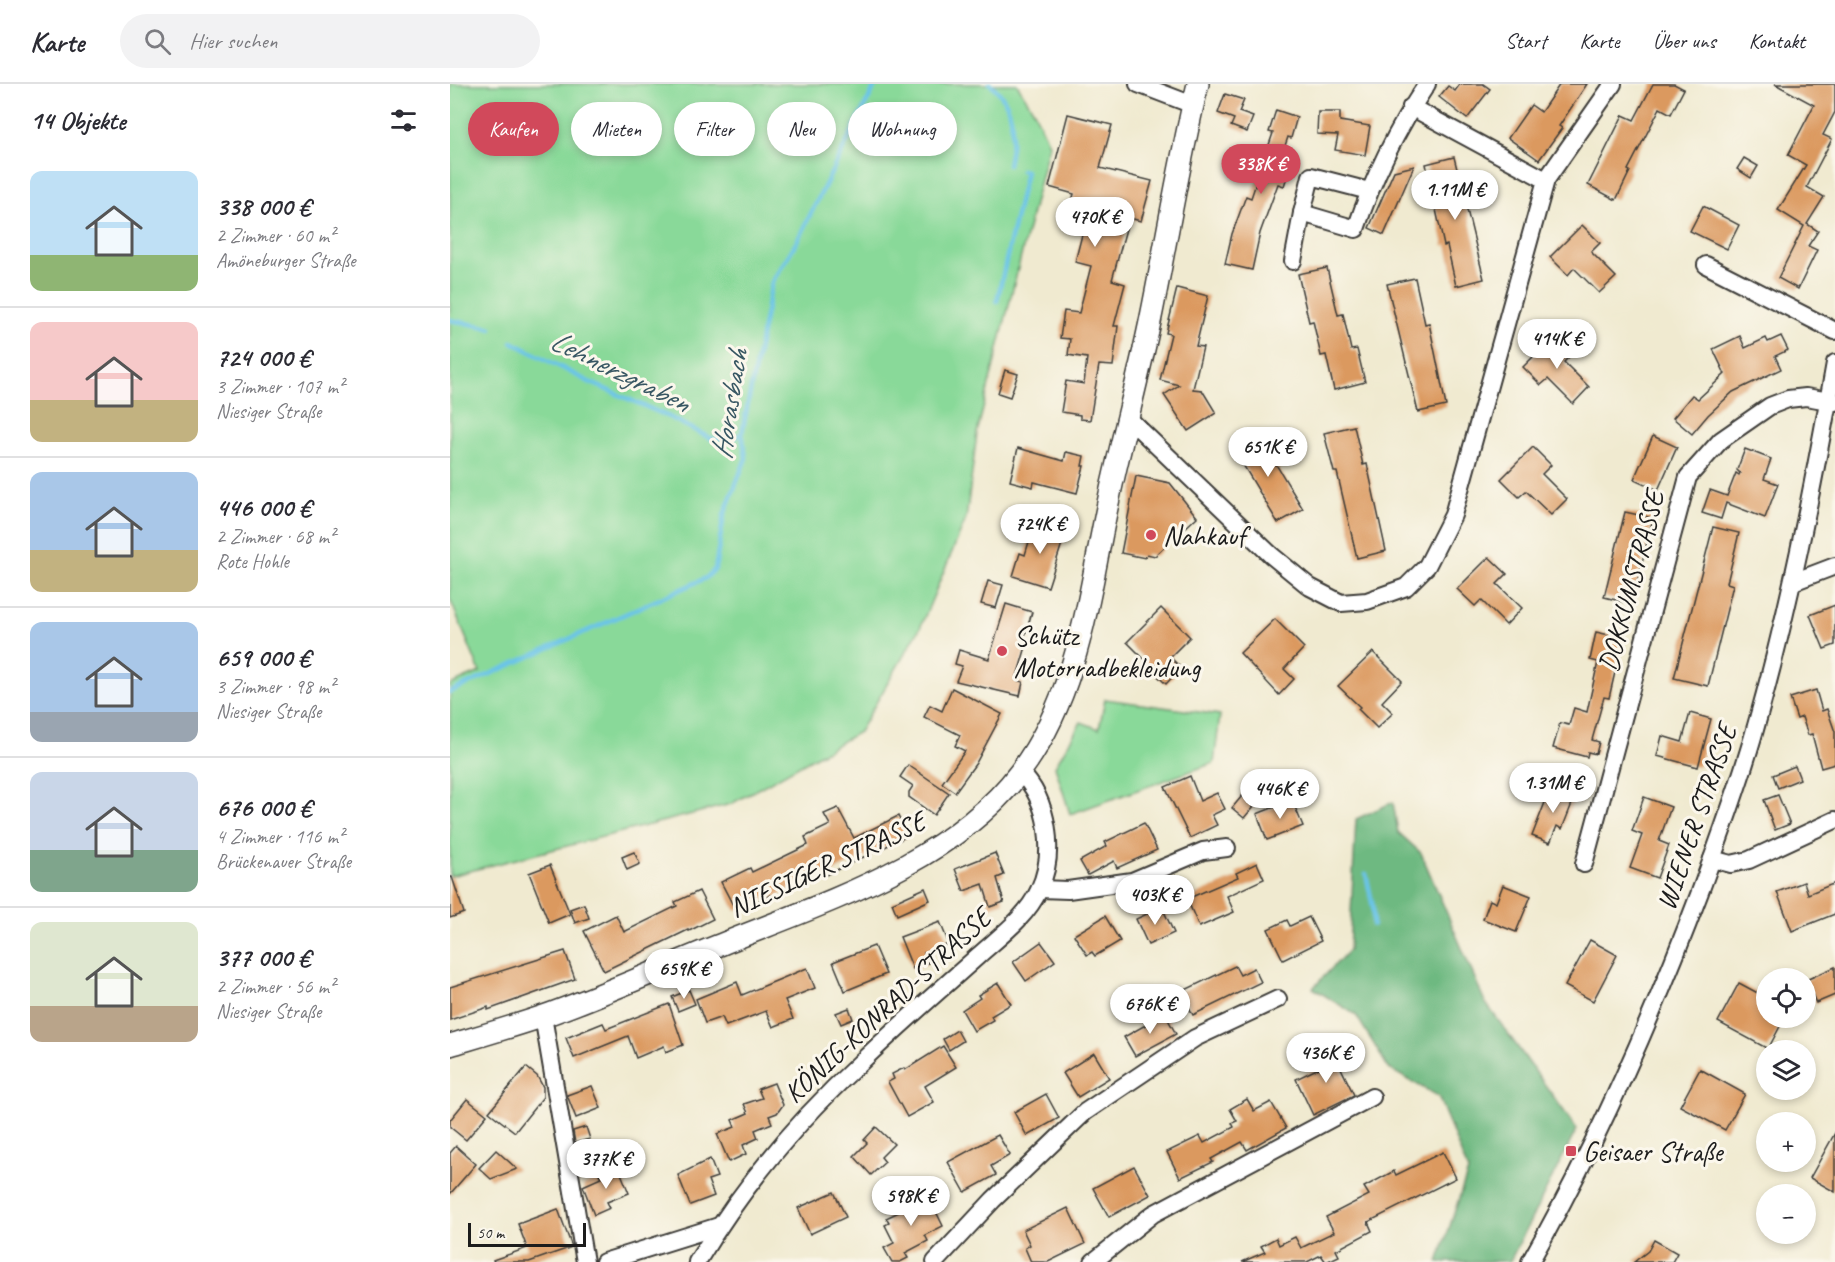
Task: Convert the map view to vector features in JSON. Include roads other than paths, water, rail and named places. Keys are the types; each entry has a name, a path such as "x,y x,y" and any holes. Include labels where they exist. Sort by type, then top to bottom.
{"main road":[{"name":"NIESIGER STRASSE","path":"450,1045 543,1016 822,903 912,862 977,816 1020,772 1057,707 1077,649 1113,478 1129,419 1185,136 1198,84"}],"street":[{"path":"1138,84 1193,105"},
{"path":"1302,213 1356,229 1369,191 1411,107 1427,84"},
{"path":"1129,419 1266,550 1310,587 1341,603 1367,601 1406,587 1427,566 1453,515 1546,180 1613,84"},
{"path":"1411,107 1546,180"},
{"path":"1293,261 1311,176 1369,191"},
{"path":"1706,265 1835,331"},
{"name":"WIENER STRASSE","path":"1530,1262 1586,1158 1647,1024 1712,860 1754,734 1793,582 1832,401 1835,363"},
{"name":"DOKKUMSTRASSE","path":"1584,864 1688,477 1721,440 1770,406 1788,399 1806,397 1832,401"},
{"path":"1793,582 1835,566"},
{"name":"KÖNIG-KONRAD-STRASSE","path":"697,1262 719,1226 764,1165 821,1101 1016,921 1033,902 1040,889 1044,872 1045,822 1038,796 1020,772"},
{"path":"1712,860 1731,864 1749,860 1835,820"},
{"path":"1040,889 1068,890 1132,881 1203,850 1227,848"},
{"path":"935,1262 993,1200 1085,1112 1195,1038 1278,999"},
{"path":"543,1016 585,1262"},
{"path":"1093,1262 1154,1214 1372,1097"},
{"path":"604,1262 719,1226"}],"waterway":[{"name":"Horasbach","path":"450,692 706,578 715,569 724,515 746,458 742,433 772,282 796,243 876,84"},
{"path":"990,84 999,92 1009,111 1012,143 1008,165"},
{"path":"997,301 1026,171 1021,170"},
{"name":"Lehnerzgraben","path":"450,320 491,328"},
{"name":"Lehnerzgraben","path":"512,342 589,382 665,415 712,439 733,439 742,433"},
{"path":"1366,874 1373,907 1373,925"}],"place":[{"name":"Nahkauf","path":"1151,535"},
{"name":"Schütz Motorradbekleidung","path":"1002,651"},
{"name":"Geisaer Straße","path":"1571,1151"}]}
